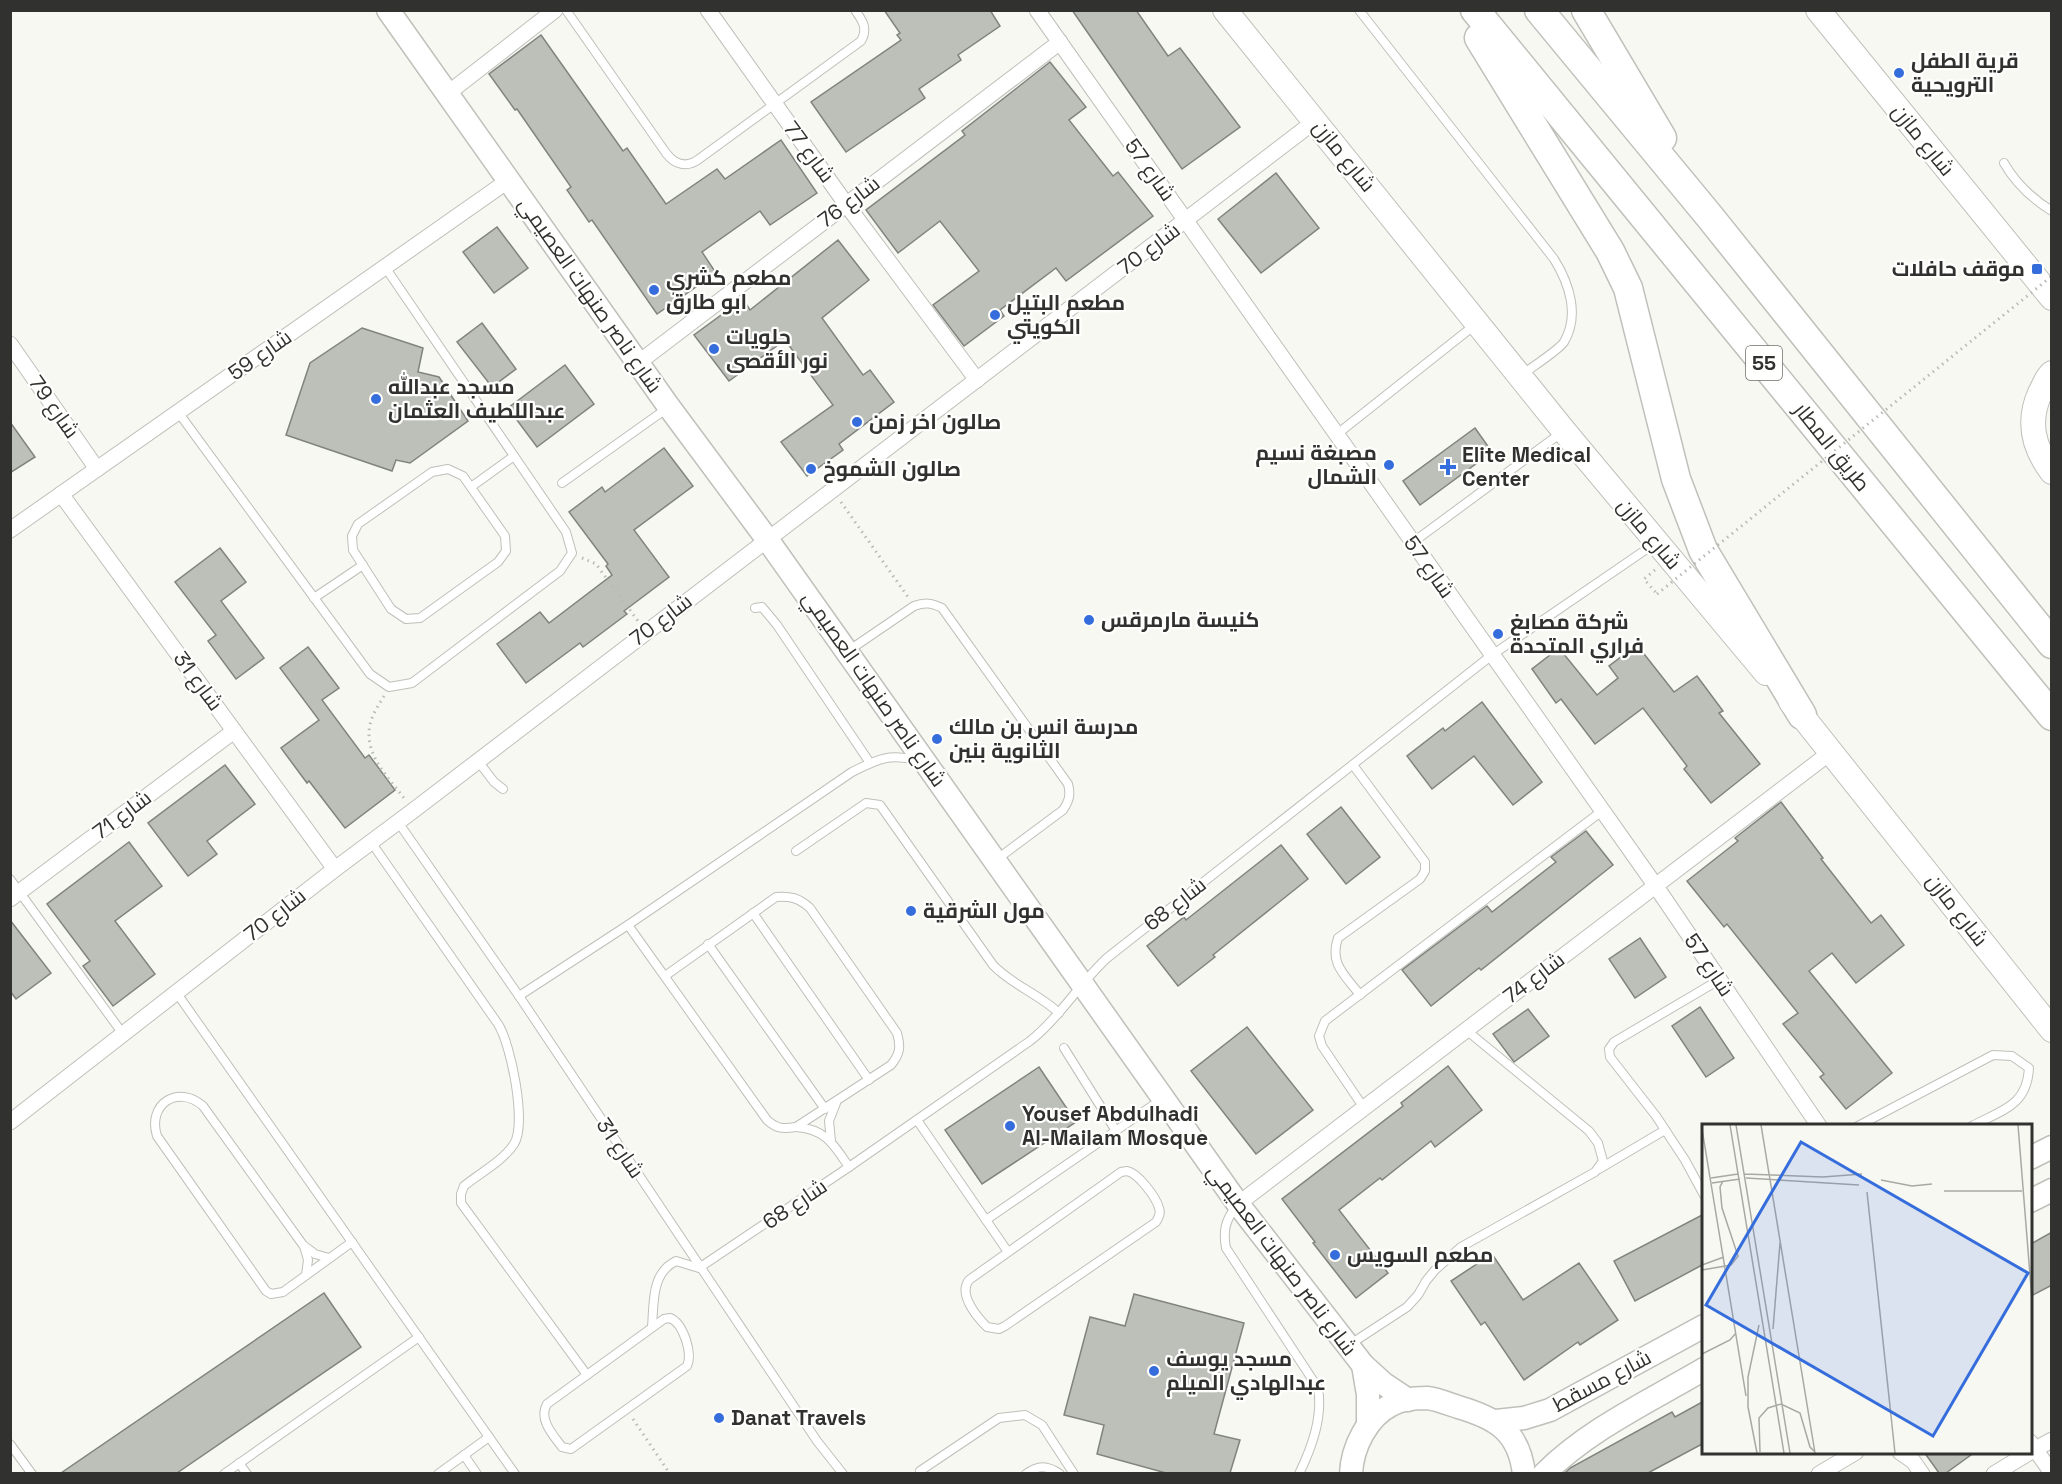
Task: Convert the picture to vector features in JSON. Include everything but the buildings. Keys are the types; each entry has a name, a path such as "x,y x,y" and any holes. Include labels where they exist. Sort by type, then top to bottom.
{"highway":[{"path":"1463,10 1610,251 1628,288 1676,479 1703,550 1802,715"},
{"name":"طريق المطار","path":"1475,10 2052,716"},
{"name":"55","path":"1539,10 1710,217 2052,644"},
{"path":"1586,10 1710,217"}],"main road":[{"name":"شارع مازن","path":"1225,10 1655,543 1802,715 2052,1030"},
{"name":"شارع مازن","path":"1818,10 2052,298"},
{"path":"2052,373 2033,408 2033,430 2040,457 2052,472"}],"street":[{"name":"شارع ناصر صنهات العصيمي","path":"388,10 669,407 767,539 1238,1204 1363,1365 1384,1384 1408,1400"},
{"path":"447,94 555,10"},
{"name":"شارع 77","path":"708,10 846,204 977,380"},
{"name":"شارع 57","path":"1037,10 1655,885 1818,1124"},
{"name":"شارع 76","path":"638,363 1060,42"},
{"name":"شارع 70","path":"10,1122 335,869 1316,121"},
{"name":"شارع 59","path":"10,530 508,180"},
{"name":"شارع 79","path":"10,344 96,469"},
{"name":"شارع 31","path":"61,494 335,869"},
{"name":"شارع 71","path":"15,895 234,731"},
{"name":"شارع 74","path":"1238,1204 1831,752"},
{"path":"2032,1157 2052,1147"},
{"path":"2032,1200 2052,1190"},
{"name":"شارع مسقط","path":"1496,1421 1524,1418 1550,1410 1702,1327"},
{"name":"شارع ناصر صنهات العصيمي","path":"1363,1365 1368,1395 1368,1425"},
{"name":"شارع مسقط","path":"1544,1473 1570,1450 1592,1435 1702,1371"},
{"path":"1351,1473 1354,1452 1368,1425 1391,1404 1429,1398 1478,1412 1496,1421 1513,1441 1524,1473"},
{"path":"2052,1440 2032,1449 2052,1473"},
{"path":"1819,1473 1852,1454"},
{"path":"1903,1454 1913,1461 1922,1473"},
{"path":"1994,1473 2024,1454"}],"lane":[{"path":"566,10 666,153 675,162 681,164 694,163 861,41 865,29 864,22 855,10"},
{"path":"1359,10 1554,259 1566,278 1572,300 1571,323 1563,344 1520,376"},
{"path":"2004,163 2020,187 2035,201 2052,211"},
{"path":"178,412 370,674 389,687 412,683 560,571 572,553 566,532 385,267"},
{"path":"1336,435 1477,323"},
{"path":"562,483 669,407"},
{"path":"1412,543 1564,431"},
{"path":"471,487 514,456"},
{"path":"448,469 463,476 471,487 505,537 506,551 498,562 420,618 406,619 391,609 353,550 352,536 358,524 432,472 448,469"},
{"name":"شارع 68","path":"699,1268 1030,1041 1045,1029 1092,972 1107,958 1492,655 1655,543"},
{"path":"314,598 363,565"},
{"path":"847,652 914,606 933,603 942,608 1068,784 1071,794 1063,810 995,861"},
{"path":"755,608 762,607 777,625 870,763"},
{"path":"519,996 628,925 852,772 870,763 893,756 915,760 930,769"},
{"path":"478,761 494,782 503,789"},
{"path":"1353,765 1425,862 1425,871 1420,879 1338,938 1334,956 1360,995"},
{"path":"796,851 866,803 880,805 993,965 1003,975 1042,998 1059,1013"},
{"path":"1364,1108 1322,1046 1319,1036 1325,1021 1602,811"},
{"name":"شارع 31","path":"398,822 519,996 817,1441 843,1473"},
{"path":"371,842 498,1024 509,1048 519,1115 518,1136 507,1152 464,1186 461,1203 587,1375"},
{"path":"10,879 15,895 123,1034"},
{"path":"665,976 776,897 788,896 800,899 810,908 897,1033 900,1043 899,1055 891,1065 796,1127"},
{"path":"753,913 869,1080"},
{"path":"628,925 767,1120 774,1126 784,1129 796,1127 815,1130 832,1142 849,1167"},
{"path":"708,944 825,1109"},
{"path":"1702,1192 1665,1130 1610,1057 1609,1049 1614,1042 1719,980"},
{"path":"176,992 515,1473"},
{"path":"1466,1030 1589,1131 1598,1143 1603,1161 1595,1172"},
{"path":"1064,1048 1116,1131"},
{"path":"1860,1124 1993,1055 2012,1056 2029,1068 2028,1085 2018,1100 1974,1124"},
{"path":"306,1275 308,1260 303,1245 203,1106 190,1097 182,1096 167,1100 154,1120 157,1136 266,1291 271,1294 283,1292 352,1242"},
{"path":"986,1220 1163,1098"},
{"path":"832,1142 830,1121 837,1101"},
{"path":"917,1120 1008,1252"},
{"path":"1348,1346 1407,1307 1435,1269 1461,1247 1665,1130"},
{"path":"1121,1172 1133,1172 1138,1176 1160,1210 1156,1222 1151,1226 1005,1326 993,1329 982,1322 964,1289 969,1280 1008,1252 1121,1172"},
{"path":"1238,1204 1230,1214 1226,1225 1224,1236 1226,1248 1318,1388 1321,1402 1319,1418 1299,1473"},
{"path":"303,1245 315,1254 329,1258"},
{"path":"652,1327 655,1288 666,1266 676,1261 699,1268"},
{"path":"664,1319 675,1319 690,1350 690,1361 683,1370 571,1449 562,1448 544,1419 544,1408 652,1327 664,1319"},
{"path":"224,1473 419,1337"},
{"path":"920,1471 999,1418 1025,1415 1042,1425 1074,1473"},
{"path":"438,1473 489,1437"},
{"path":"10,1444 32,1473"},
{"path":"464,1455 477,1473"},
{"path":"239,1463 247,1473"},
{"path":"1026,1473 1034,1468 1046,1466 1060,1473"}],"path":[{"path":"1644,579 1657,594 2052,276"},
{"path":"832,489 914,606"},
{"path":"572,553 596,564 646,632"},
{"path":"389,687 372,719 368,741 377,763 414,810"},
{"path":"626,1410 670,1473"}],"place":[{"name":"قرية الطفل الترويحية","path":"1899,73"},
{"name":"موقف حافلات","path":"2037,269"},
{"name":"مطعم كشري ابو طارق","path":"654,290"},
{"name":"مطعم البتيل الكويتي","path":"995,315"},
{"name":"حلويات نور الأقصى","path":"714,349"},
{"name":"مسجد عبدالله عبداللطيف العثمان","path":"376,399"},
{"name":"صالون اخر زمن","path":"857,422"},
{"name":"مصبغة نسيم الشمال","path":"1389,465"},
{"name":"Elite Medical Center","path":"1448,467"},
{"name":"صالون الشموخ","path":"811,469"},
{"name":"كنيسة مارمرقس","path":"1089,620"},
{"name":"شركة مصابغ فراري المتحدة","path":"1498,634"},
{"name":"مدرسة انس بن مالك الثانوية بنين","path":"937,739"},
{"name":"مول الشرقية","path":"911,911"},
{"name":"Yousef Abdulhadi Al-Mailam Mosque","path":"1010,1126"},
{"name":"مطعم السويس","path":"1335,1255"},
{"name":"مسجد يوسف عبدالهادي الميلم","path":"1154,1371"},
{"name":"Danat Travels","path":"719,1418"}]}
